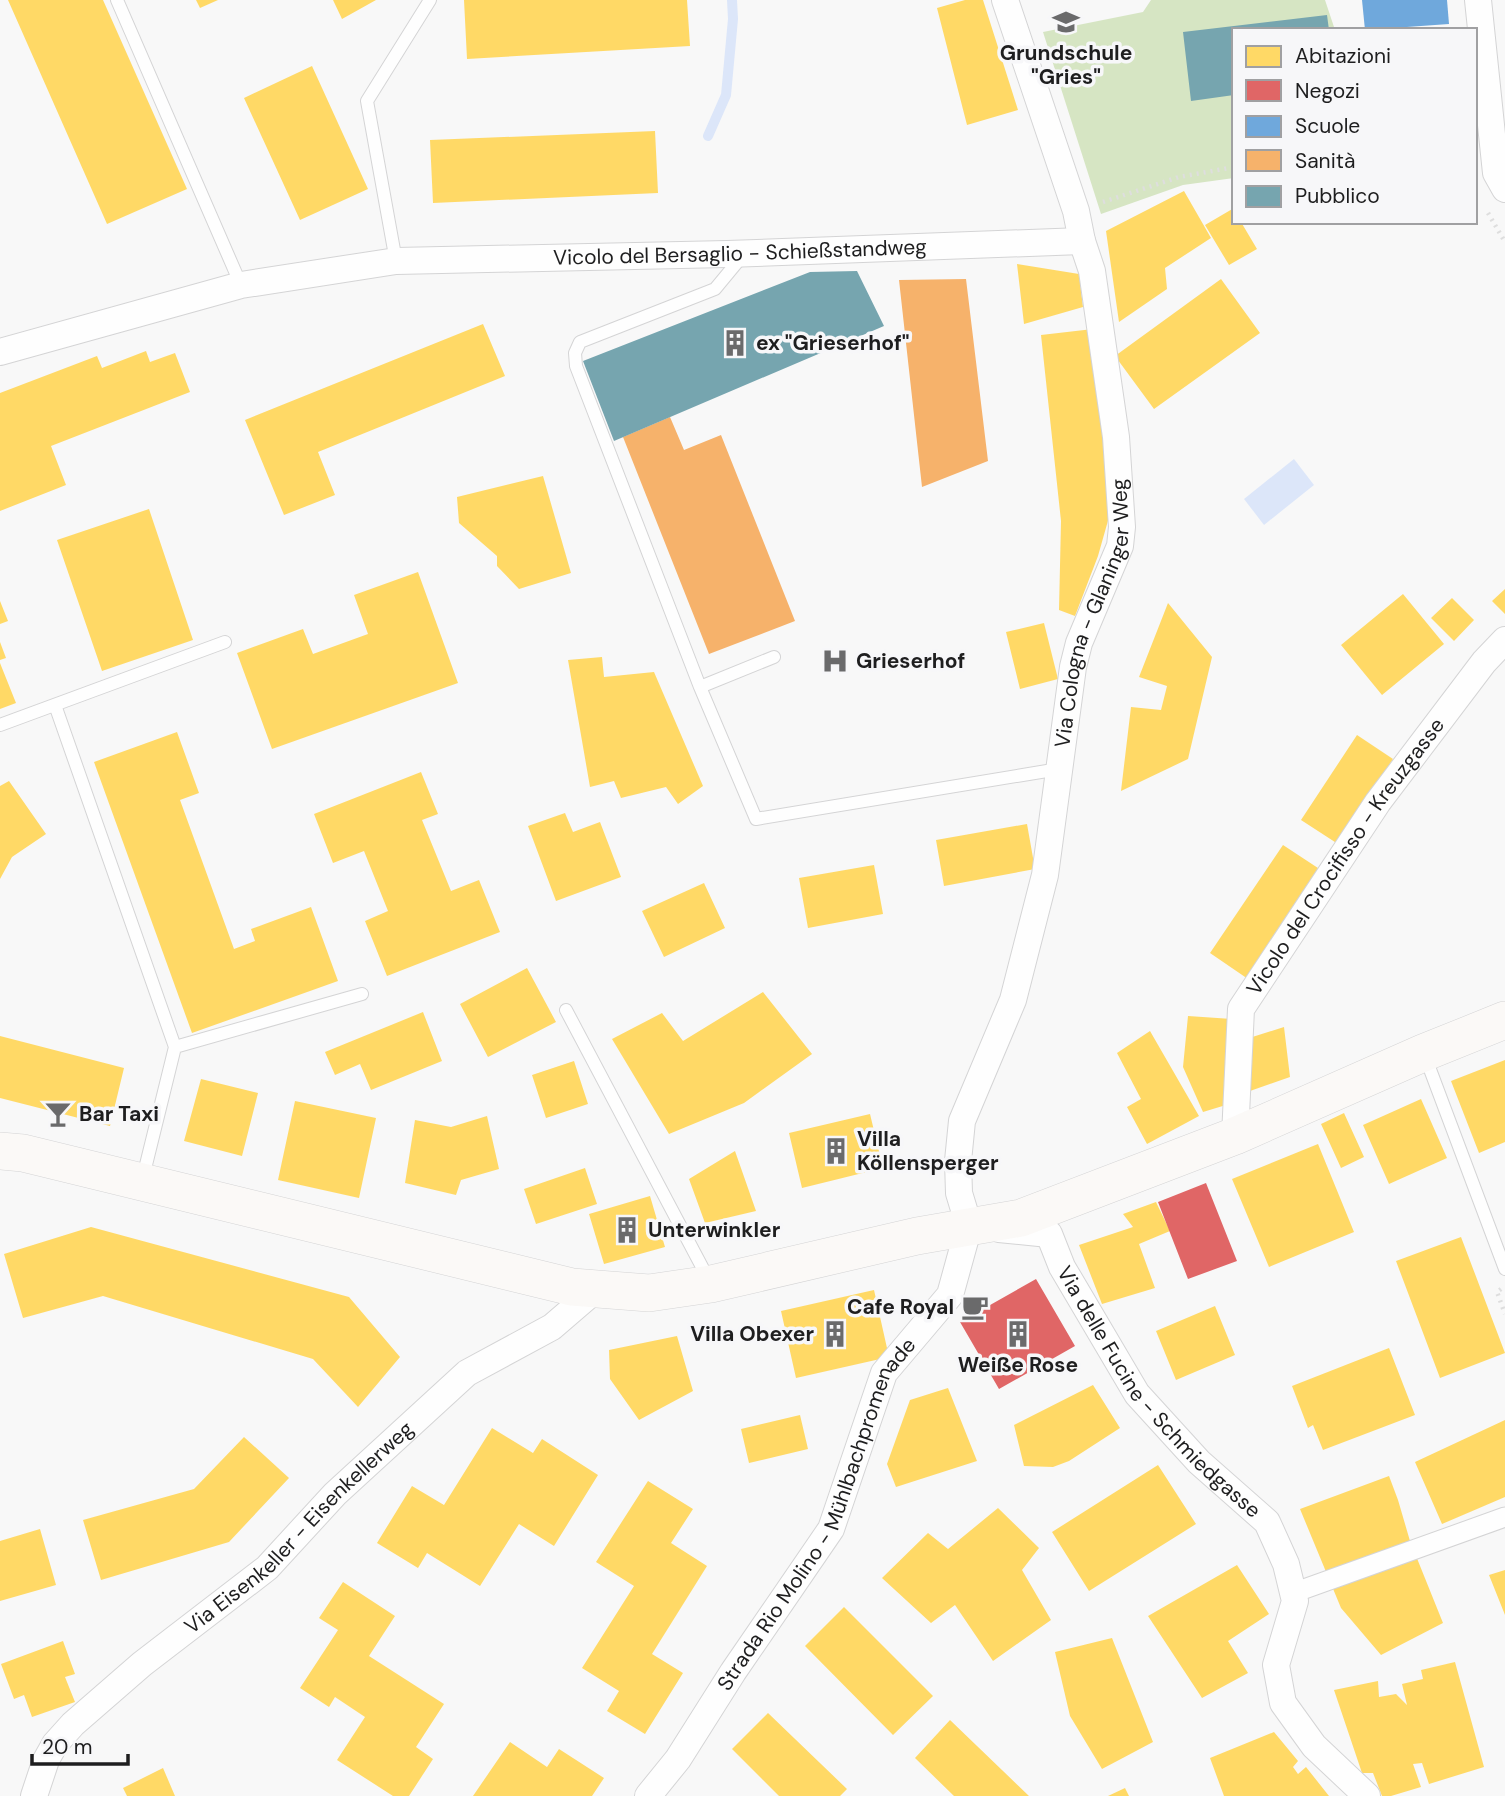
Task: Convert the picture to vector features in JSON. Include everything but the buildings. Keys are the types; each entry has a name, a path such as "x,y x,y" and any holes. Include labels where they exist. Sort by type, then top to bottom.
{"main road":[{"path":"0,1151 23,1153 572,1287 649,1293 711,1284 969,1226 1021,1218 1235,1136 1505,1020"}],"street":[{"name":"Via Cologna - Glaninger Weg","path":"969,1226 959,1193 958,1161 962,1121 1013,1000 1045,875 1073,667 1079,643 1120,546 1122,527 1116,437 1092,271 1076,211 1005,0"},
{"path":"1478,0 1496,173 1505,189"},
{"name":"Vicolo del Bersaglio - Schießstandweg","path":"0,352 242,285 396,261 744,254 1082,241"},
{"name":"Vicolo del Crocifisso - Kreuzgasse","path":"1235,1136 1241,1009 1378,802 1484,662 1505,640"},
{"name":"Via delle Fucine - Schmiedgasse","path":"969,1226 1049,1234 1062,1267 1137,1394 1199,1462 1268,1522 1286,1564 1295,1601 1276,1665 1283,1703 1314,1746 1367,1796"},
{"name":"Strada Rio Molino - Mühlbachpromenade","path":"648,1796 678,1759 733,1672 831,1529 884,1373 950,1295 969,1226"},
{"name":"Via Eisenkeller - Eisenkellerweg","path":"34,1796 46,1760 55,1744 73,1724 142,1664 267,1568 335,1494 467,1373 552,1327 595,1290"},
{"path":"1293,1593 1505,1517"}],"lane":[{"path":"117,0 242,285"},
{"path":"396,261 367,101 430,0"},
{"path":"744,254 715,289 580,342 575,353 576,366 700,687 756,819 1059,769"},
{"path":"0,725 225,642"},
{"path":"700,687 774,657"},
{"path":"55,705 174,1047 142,1182"},
{"path":"174,1047 362,994"},
{"path":"566,1010 711,1284"},
{"path":"1423,1053 1505,1269"}],"path":[{"path":"1076,211 1179,177 1232,167"},
{"path":"1505,1287 1497,1292 1505,1314"}],"green space":[{"path":"1151,0 1325,0 1334,28 1232,28 1232,178 1183,185 1101,214 1043,32 1143,12"}],"water":[{"path":"1294,459 1314,485 1264,525 1244,499"}],"waterway":[{"path":"708,136 726,95 733,19 732,0"}],"place":[{"name":"Grundschule \"Gries\"","path":"1066,22"},
{"name":"ex \"Grieserhof\"","path":"735,343"},
{"name":"Grieserhof","path":"835,661"},
{"name":"Bar Taxi","path":"58,1114"},
{"name":"Villa Köllensperger","path":"836,1151"},
{"name":"Unterwinkler","path":"627,1230"},
{"name":"Cafe Royal","path":"975,1307"},
{"name":"Villa Obexer","path":"835,1334"},
{"name":"Weiße Rose","path":"1018,1334"}]}
